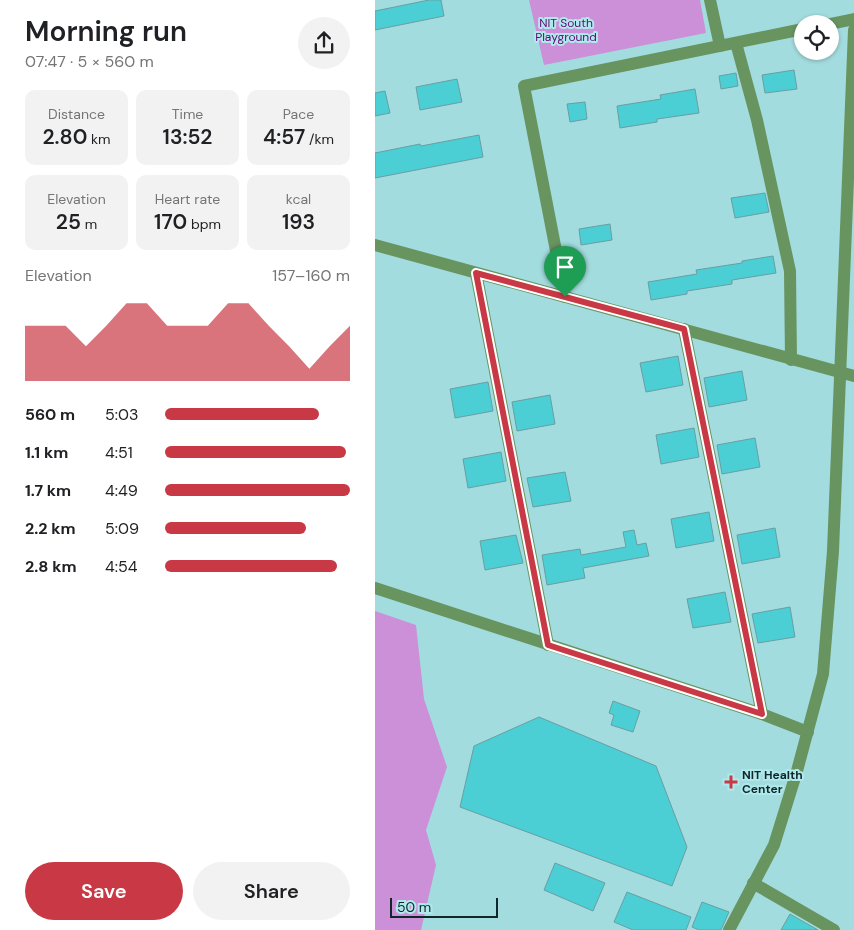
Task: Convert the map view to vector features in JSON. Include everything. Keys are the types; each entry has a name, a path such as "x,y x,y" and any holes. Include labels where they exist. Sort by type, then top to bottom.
{"street":[{"path":"710,0 720,46"},
{"path":"839,22 854,19"},
{"path":"729,930 773,845 797,771 823,674 833,551 854,30"},
{"path":"565,297 524,86 794,31"},
{"path":"736,43 757,120 790,271 791,360"},
{"path":"375,244 840,374 854,376"},
{"path":"476,273 548,645"},
{"path":"684,329 762,714"},
{"path":"375,588 762,714 808,732"},
{"path":"753,882 834,930"}],"green space":[{"name":"NIT South Playground","path":"529,0 700,0 706,33 544,65"},
{"path":"375,611 416,625 424,699 447,767 426,830 436,865 421,930 375,930"}],"building":[{"path":"429,0 441,0 444,16 375,30 375,11"},
{"path":"794,70 797,89 765,93 762,75"},
{"path":"736,73 738,86 721,89 719,76"},
{"path":"457,79 462,102 420,110 416,87"},
{"path":"695,89 699,113 657,119 657,122 620,128 617,106 661,99 660,95"},
{"path":"385,91 390,113 375,116 375,93"},
{"path":"585,102 587,119 570,122 567,104"},
{"path":"479,135 483,157 375,178 375,153"},
{"path":"765,193 769,212 735,218 731,198"},
{"path":"610,224 612,240 581,245 579,229"},
{"path":"773,256 776,273 732,280 732,284 687,291 687,294 651,300 648,282 697,274 696,270"},
{"path":"678,356 683,385 646,392 640,363"},
{"path":"742,371 747,400 709,407 704,378"},
{"path":"488,382 493,411 455,418 450,389"},
{"path":"550,395 555,424 517,431 512,402"},
{"path":"694,428 699,457 661,464 656,435"},
{"path":"755,438 760,467 722,474 717,445"},
{"path":"501,452 506,481 468,488 463,459"},
{"path":"565,472 571,501 533,507 527,478"},
{"path":"709,512 714,541 676,548 671,519"},
{"path":"775,528 780,557 742,564 737,535"},
{"path":"634,530 637,545 646,543 649,556 583,568 585,578 547,585 542,555 580,549 581,555 626,547 623,532"},
{"path":"516,535 523,563 485,570 480,541"},
{"path":"725,592 731,622 693,628 687,599"},
{"path":"790,607 795,637 758,643 752,614"},
{"path":"613,701 640,711 633,732 611,725 614,715 609,713"},
{"path":"539,717 656,766 687,847 672,886 460,807 474,746"},
{"path":"555,863 605,883 593,911 544,890"},
{"path":"627,892 691,917 686,930 633,930 614,922"},
{"path":"702,902 729,912 721,930 699,930 692,927"},
{"path":"790,914 818,930 781,930"}],"place":[{"name":"NIT Health Center","path":"731,782"}],"route":[{"path":"476,273 565,297 684,329 762,714 548,645 476,273"}]}
